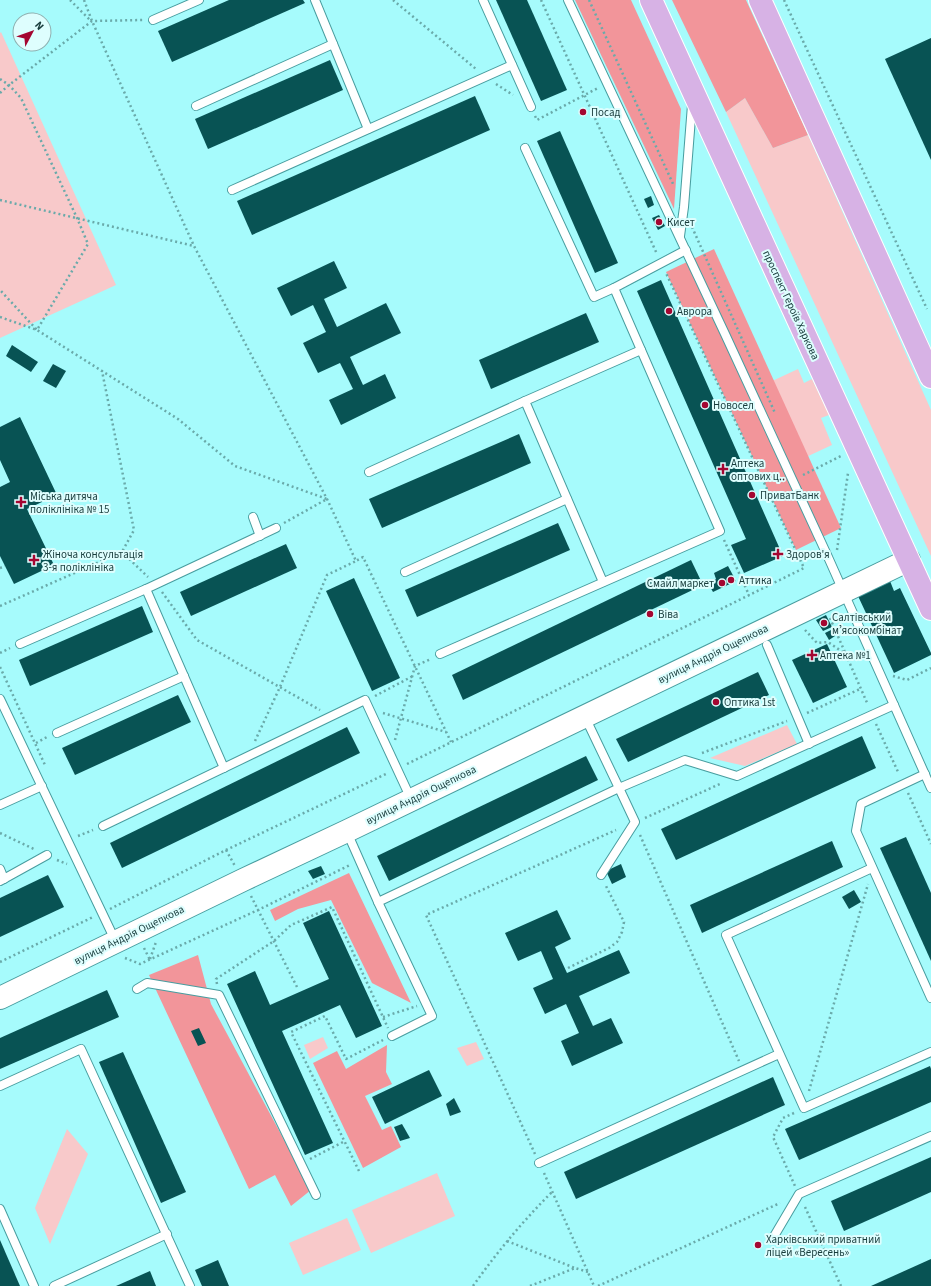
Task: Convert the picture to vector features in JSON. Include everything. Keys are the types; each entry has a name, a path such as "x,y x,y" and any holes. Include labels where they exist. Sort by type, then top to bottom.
{"main road":[{"name":"проспект Героїв Харкова","path":"651,0 931,609"},
{"path":"760,0 931,378"}],"street":[{"name":"вулиця Андрія Ощепкова","path":"0,998 120,950 243,880 909,560"}],"lane":[{"path":"154,20 199,0"},
{"path":"315,0 368,129"},
{"path":"484,0 531,107"},
{"path":"568,0 680,236 931,787"},
{"path":"196,106 333,44"},
{"path":"232,190 512,65"},
{"path":"680,236 684,207 693,92"},
{"path":"525,148 594,297 686,250"},
{"path":"440,654 720,531 614,288"},
{"path":"368,472 641,350"},
{"path":"525,401 603,582"},
{"path":"405,572 567,498"},
{"path":"253,517 260,536"},
{"path":"20,644 146,589 276,528"},
{"path":"146,589 224,768"},
{"path":"767,645 809,744"},
{"path":"57,733 184,676"},
{"path":"0,699 120,950"},
{"path":"103,826 365,700 412,800"},
{"path":"378,902 619,788 685,760 737,776 894,705"},
{"path":"585,716 635,822 601,875"},
{"path":"925,774 861,804 856,831 931,998"},
{"path":"0,805 42,786"},
{"path":"347,831 378,902 432,1016 392,1036"},
{"path":"0,869 2,880 47,855"},
{"path":"872,868 726,935 804,1108 931,1052"},
{"path":"137,989 147,983 219,995 316,1195"},
{"path":"0,1086 81,1049 190,1286"},
{"path":"539,1163 779,1054"},
{"path":"773,1238 799,1194 931,1136"},
{"path":"0,1209 34,1286"},
{"path":"54,1286 166,1234"}],"path":[{"path":"70,0 92,22"},
{"path":"84,0 92,22 194,246 327,499 356,560"},
{"path":"393,0 485,77 531,107 537,120 607,83"},
{"path":"541,0 804,568"},
{"path":"589,0 684,207 777,417"},
{"path":"784,0 927,309"},
{"path":"0,93 9,84 92,22 154,20"},
{"path":"0,79 9,84 21,98 88,244 37,330"},
{"path":"0,200 194,246"},
{"path":"0,290 37,330"},
{"path":"0,316 37,330 178,419 235,466 327,499"},
{"path":"0,606 122,552 134,530 102,371"},
{"path":"839,449 844,460"},
{"path":"806,482 803,475 842,455"},
{"path":"834,545 837,552 849,470"},
{"path":"276,528 327,499"},
{"path":"720,531 750,595"},
{"path":"122,552 156,584 197,640 332,716"},
{"path":"247,757 280,687 327,575 364,557 451,742"},
{"path":"0,568 5,566"},
{"path":"828,614 931,844"},
{"path":"803,627 817,644 828,642 845,654"},
{"path":"415,666 440,654"},
{"path":"391,756 415,666"},
{"path":"882,679 891,675 908,680 931,668"},
{"path":"365,700 413,676"},
{"path":"685,760 798,717 861,689"},
{"path":"369,709 446,732"},
{"path":"24,749 57,733"},
{"path":"594,1286 426,915 737,776"},
{"path":"635,822 742,1070"},
{"path":"68,841 103,826"},
{"path":"226,850 238,872"},
{"path":"120,950 140,964 258,910 360,860"},
{"path":"841,1286 773,1137 783,1118 804,1108 872,868"},
{"path":"568,968 609,948 617,942 622,932 624,922 601,875"},
{"path":"251,896 297,987"},
{"path":"219,995 216,979 274,941 291,925 332,907 392,1036 346,1059 325,1016 291,1032 359,1170"},
{"path":"150,960 156,942"},
{"path":"144,948 150,960"},
{"path":"300,1164 345,1141"},
{"path":"473,1286 526,1218 552,1192"},
{"path":"598,1286 799,1194"},
{"path":"507,1241 588,1272"},
{"path":"530,1286 575,1268"}],"shaded area":[{"path":"575,0 631,0 681,109 674,209"},
{"path":"672,0 746,0 808,135 773,148 745,98 726,112"},
{"path":"1,32 116,285 0,338 0,33"},
{"path":"745,98 773,148 808,135 931,410 931,556 726,112"},
{"path":"714,249 841,528 796,550 666,272"},
{"path":"798,369 804,383 812,379 829,415 821,418 832,445 804,458 770,382"},
{"path":"787,725 797,744 745,766 710,758"},
{"path":"349,873 411,1003 372,983 331,900 298,909 275,921 270,910"},
{"path":"198,955 211,1004 311,1190 291,1206 275,1175 249,1189 149,975"},
{"path":"323,1037 328,1048 310,1059 304,1045"},
{"path":"476,1042 484,1059 467,1066 457,1048"},
{"path":"387,1045 386,1072 392,1084 365,1096 382,1130 391,1126 401,1147 363,1168 313,1063 337,1051 346,1069"},
{"path":"67,1129 88,1154 50,1244 35,1208"},
{"path":"437,1173 455,1216 371,1253 352,1210"},
{"path":"347,1218 361,1250 303,1275 289,1243"}],"building":[{"path":"229,0 303,0 305,3 172,62 158,31"},
{"path":"496,0 527,0 567,90 541,101"},
{"path":"931,38 931,160 885,59"},
{"path":"330,60 343,90 208,149 195,119"},
{"path":"475,96 490,130 252,235 237,201"},
{"path":"560,131 618,263 595,273 537,141"},
{"path":"651,196 654,205 648,208 644,199"},
{"name":"Кисет","path":"659,215 665,226 658,230 652,218"},
{"path":"334,261 347,288 324,299 337,327 386,303 401,333 350,357 363,385 385,374 396,398 341,425 329,400 353,389 340,363 318,373 303,343 326,332 313,305 291,316 277,288"},
{"path":"661,280 783,556 744,573 731,545 746,539 637,291"},
{"path":"586,313 599,342 491,389 479,360"},
{"path":"12,345 38,362 31,372 6,356"},
{"path":"53,364 66,371 56,388 43,381"},
{"name":"Міська дитяча поліклініка № 15","path":"20,417 57,495 27,509 54,565 14,584 0,556 0,487 10,482 0,460 0,427"},
{"path":"519,434 531,463 382,528 369,499"},
{"path":"558,523 570,550 417,617 405,590"},
{"path":"286,544 297,568 191,616 180,592"},
{"path":"691,560 703,585 463,700 452,675"},
{"path":"728,566 736,581 713,592 708,583 716,579 714,573"},
{"path":"354,578 400,678 372,691 326,591"},
{"path":"890,581 894,591 900,588 931,653 931,655 894,673 858,596"},
{"path":"142,606 153,632 30,686 19,660"},
{"name":"Салтівський мʼясокомбінат","path":"826,615 832,627 823,631 816,620"},
{"path":"831,630 834,632 835,636 829,640 825,633"},
{"path":"827,644 847,687 813,703 792,660"},
{"path":"758,672 769,695 628,762 616,739"},
{"path":"178,695 191,722 75,775 62,748"},
{"path":"347,727 360,753 122,868 110,843"},
{"path":"862,736 876,768 676,860 661,829"},
{"path":"586,756 598,780 389,881 377,856"},
{"path":"906,837 931,893 931,961 880,848"},
{"path":"832,841 843,867 702,933 690,905"},
{"path":"621,864 626,877 612,884 606,871"},
{"path":"321,866 325,874 313,879 308,871"},
{"path":"48,875 64,907 0,937 0,898"},
{"path":"854,890 861,902 849,909 842,897"},
{"path":"557,910 571,939 555,947 567,973 619,950 630,973 579,996 593,1026 611,1018 623,1043 572,1066 561,1041 579,1033 566,1004 545,1014 533,988 553,979 541,951 518,961 505,933"},
{"path":"329,911 382,1026 356,1038 340,1005 282,1031 333,1143 305,1155 227,984 255,971 270,1005 329,979 303,923"},
{"path":"107,990 119,1017 0,1069 0,1038"},
{"path":"199,1028 206,1043 198,1046 191,1031"},
{"path":"123,1052 186,1192 161,1203 99,1062"},
{"path":"930,1066 931,1102 799,1160 785,1129"},
{"path":"429,1070 442,1096 385,1124 372,1097"},
{"path":"773,1077 785,1105 576,1199 564,1172"},
{"path":"454,1098 461,1112 450,1116 446,1104"},
{"path":"402,1124 410,1138 400,1141 394,1127"},
{"path":"931,1157 931,1192 844,1231 831,1201"},
{"path":"0,1240 20,1286 0,1286"},
{"path":"931,1259 931,1286 871,1286"},
{"path":"218,1260 229,1286 202,1286 195,1270"},
{"path":"150,1271 156,1286 116,1286"}],"place":[{"name":"Посад","path":"583,112"},
{"name":"Кисет","path":"659,222"},
{"name":"Аврора","path":"669,311"},
{"name":"Новосел","path":"705,405"},
{"name":"Аптека оптових ц‥","path":"723,469"},
{"name":"ПриватБанк","path":"752,495"},
{"name":"Міська дитяча поліклініка № 15","path":"21,502"},
{"name":"Здоров'я","path":"778,554"},
{"name":"Жіноча консультація 3-я поліклініка","path":"34,560"},
{"name":"Аттика","path":"731,580"},
{"name":"Смайл маркет","path":"722,583"},
{"name":"Віва","path":"650,614"},
{"name":"Салтівський мʼясокомбінат","path":"824,623"},
{"name":"Аптека №1","path":"812,655"},
{"name":"Оптика 1st","path":"716,702"},
{"name":"Харківський приватний ліцей «Вересень»","path":"758,1245"}]}
